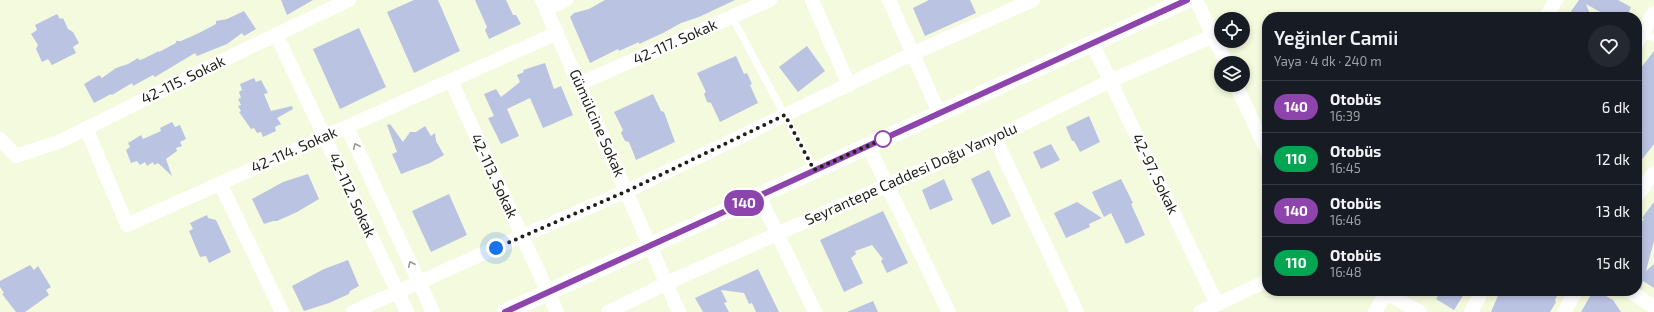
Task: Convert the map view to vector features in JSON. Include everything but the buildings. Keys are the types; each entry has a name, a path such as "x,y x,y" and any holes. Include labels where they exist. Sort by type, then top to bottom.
{"street":[{"name":"42-115. Sokak","path":"0,139 16,156 61,141 276,34 348,0"},
{"path":"544,5 566,0"},
{"name":"42-117. Sokak","path":"580,84 770,0"},
{"path":"812,0 849,85"},
{"path":"889,0 939,113"},
{"path":"353,312 522,236 627,191 912,54 1033,0"},
{"path":"505,312 1092,43 1162,5 1187,0"},
{"path":"1196,0 1223,56"},
{"path":"1549,12 1556,0"},
{"name":"Gümülcine Sokak","path":"544,5 651,245 679,312"},
{"path":"1645,38 1654,13"},
{"name":"42-114. Sokak","path":"86,128 127,225 557,33"},
{"name":"42-112. Sokak","path":"276,34 407,312"},
{"name":"Seyrantepe Caddesi Doğu Yanyolu","path":"608,312 667,283 995,138 1110,81 1213,36"},
{"name":"42-97. Sokak","path":"1092,43 1217,304"},
{"name":"42-113. Sokak","path":"451,81 557,312"},
{"path":"1239,92 1262,140"},
{"name":"42-112. Sokak","path":"347,127 433,312"},
{"path":"995,138 1077,312"},
{"path":"868,146 949,312"},
{"path":"1642,189 1654,173"},
{"path":"220,183 282,312"},
{"path":"759,196 815,312"},
{"path":"1200,312 1262,283"},
{"path":"1375,312 1385,296"},
{"path":"1394,296 1420,312"},
{"path":"1471,312 1479,296"},
{"path":"1564,312 1573,296"},
{"path":"1637,296 1654,307"}],"lane":[{"path":"732,17 814,170"}],"bus line":[{"name":"140","path":"505,312 1187,0"}],"route":[{"path":"496,248 627,191 785,115 814,170 883,139"}]}
